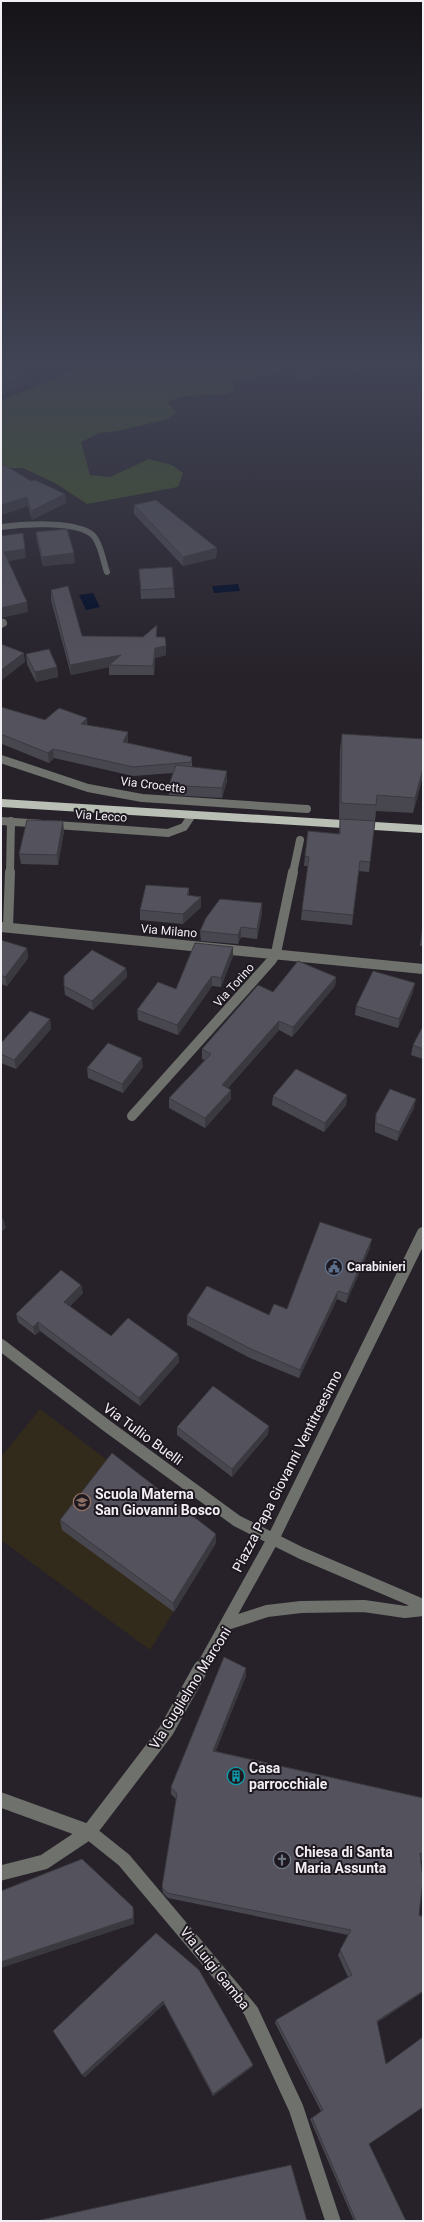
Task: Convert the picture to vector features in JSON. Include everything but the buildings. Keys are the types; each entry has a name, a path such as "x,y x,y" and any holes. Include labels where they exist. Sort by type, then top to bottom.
{"main road":[{"name":"Via Lecco","path":"1,803 354,826 423,829"},
{"name":"Via Lecco","path":"354,826 423,825"}],"street":[{"path":"1,527 31,522 72,528 90,533 97,543 107,572"},
{"name":"Via Crocette","path":"1,759 88,788 142,798 307,809"},
{"name":"Via Lecco","path":"1,821 168,833 184,827 192,815"},
{"name":"Via Milano","path":"11,822 4,927 276,953 423,969"},
{"name":"Via Torino","path":"132,1116 262,972 276,953 300,840"},
{"name":"Piazza Papa Giovanni Ventitreesimo","path":"227,1624 273,1539 423,1233"},
{"name":"Via Tullio Buelli","path":"1,1344 107,1426 231,1516 273,1539"},
{"path":"273,1539 423,1605"},
{"name":"Via Guglielmo Marconi","path":"1,1873 44,1862 89,1832 166,1731 227,1624 267,1611 300,1607 364,1606 405,1612 423,1610"},
{"name":"Via Luigi Gamba","path":"1,1800 89,1832 124,1860 251,2011 296,2108 333,2221"}],"shaded area":[{"name":"Scuola Materna San Giovanni Bosco","path":"40,1409 216,1543 150,1650 1,1540 1,1457"}],"green space":[{"path":"1,468 88,468 90,475 110,477 130,468 176,468 183,473 178,487 87,504 55,483 23,468"}],"water":[{"path":"238,584 240,591 214,593 212,586"},
{"path":"93,593 100,607 86,610 79,595"}],"place":[{"name":"Carabinieri","path":"334,1267"},
{"name":"Scuola Materna San Giovanni Bosco","path":"82,1502"},
{"name":"Casa parrocchiale","path":"236,1776"},
{"name":"Chiesa di Santa Maria Assunta","path":"282,1860"}]}
